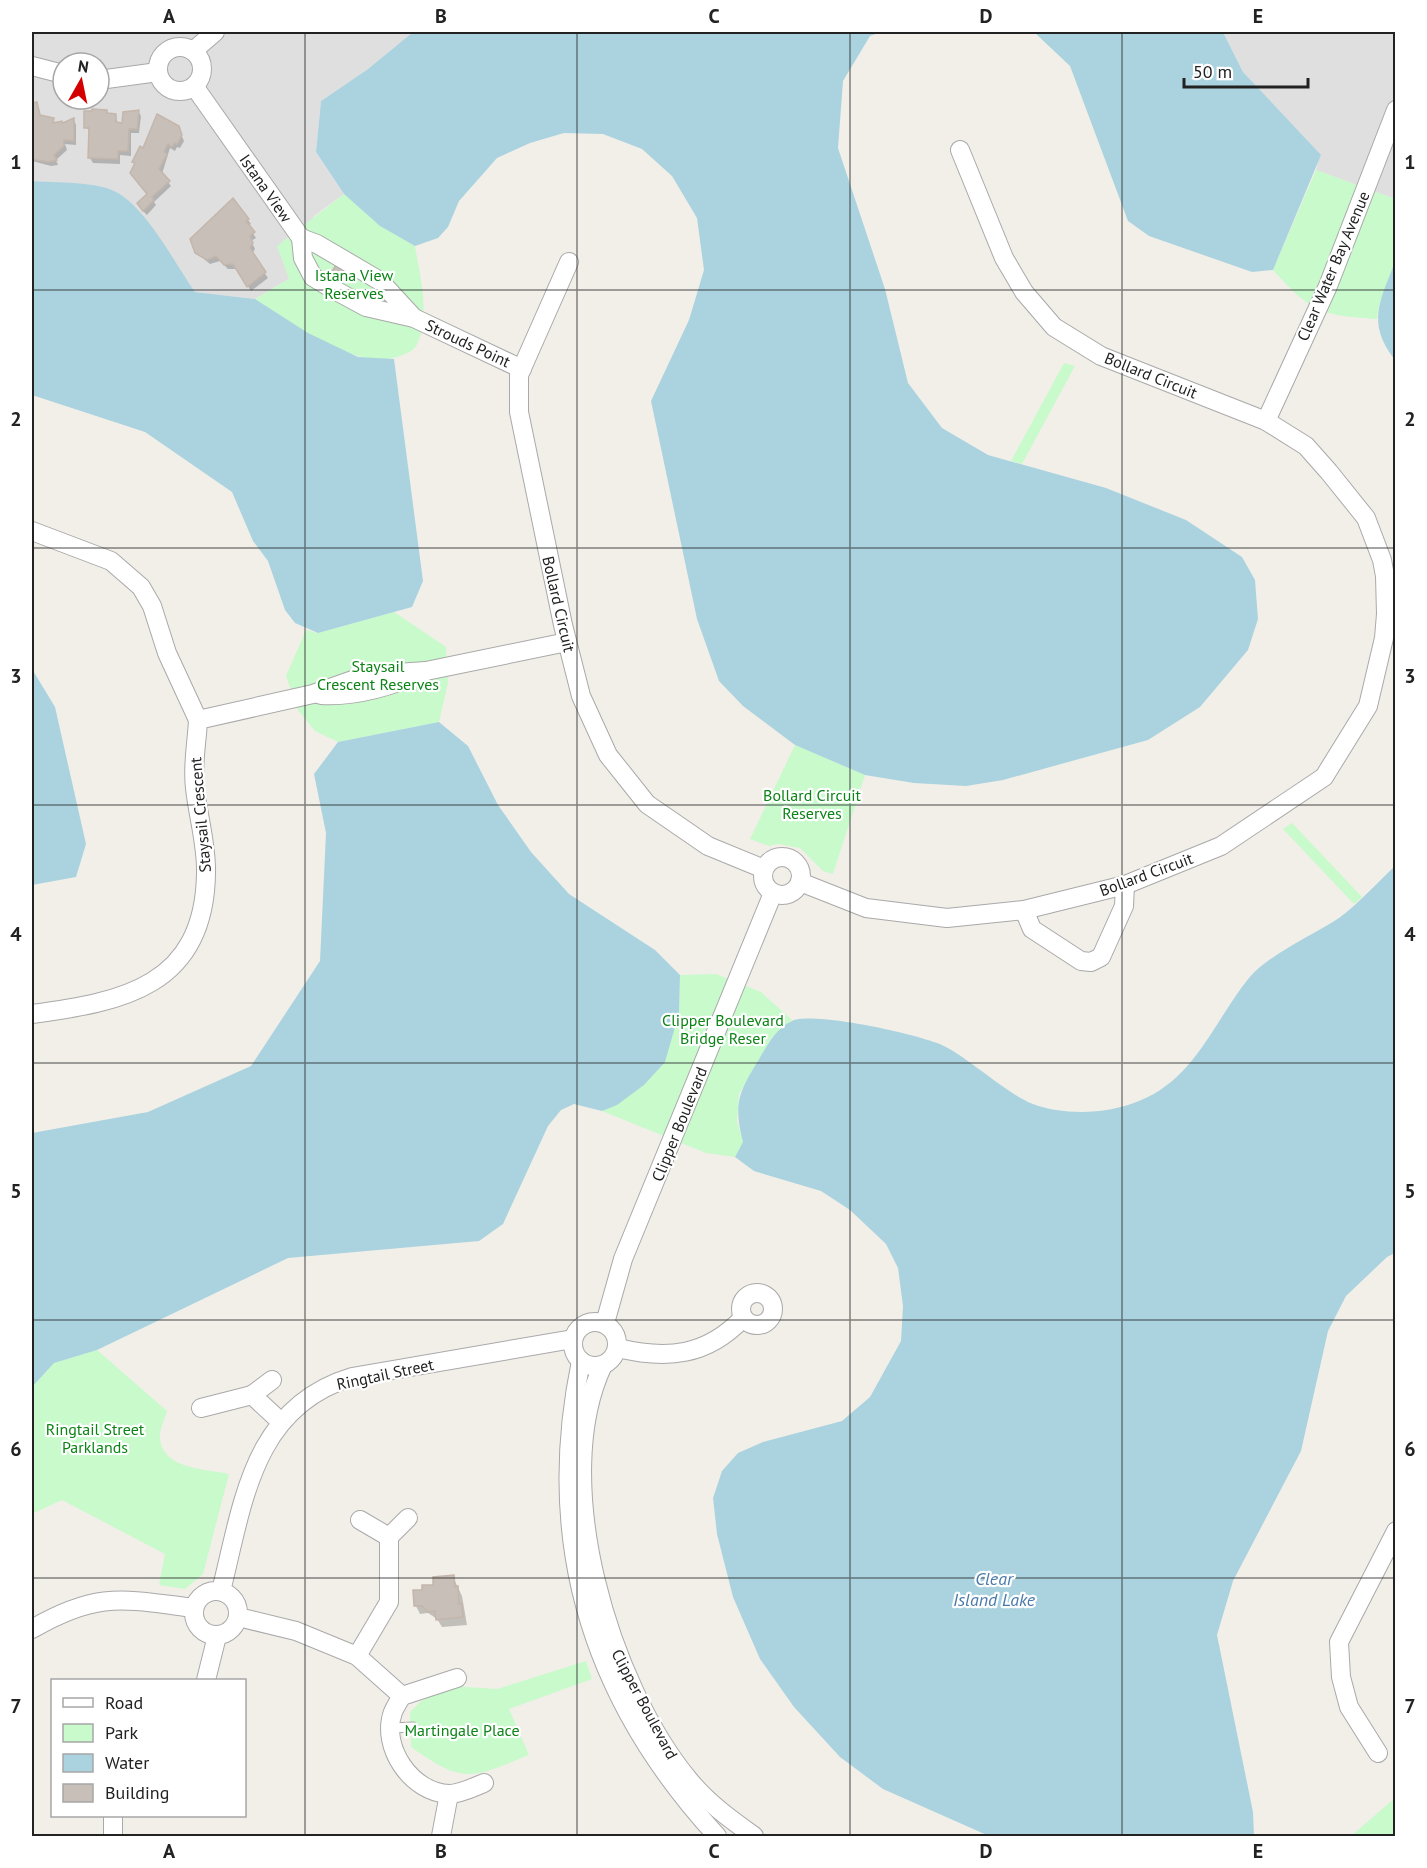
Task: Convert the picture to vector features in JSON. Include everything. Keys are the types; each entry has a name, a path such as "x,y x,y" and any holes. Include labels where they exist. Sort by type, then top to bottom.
{"street":[{"path":"193,51 215,32"},
{"path":"182,47 193,51 201,61 200,80 194,86 181,91 173,90 160,80 158,72 161,57 169,49 182,47"},
{"path":"32,66 51,71"},
{"path":"111,78 158,72"},
{"name":"Istana View","path":"194,86 301,237 303,258 313,277 331,288"},
{"name":"Clear Water Bay Avenue","path":"1266,421 1328,286 1395,110"},
{"name":"Bollard Circuit","path":"800,882 866,908 946,918 1024,910 1125,885 1221,846 1324,777 1368,706 1390,638 1386,614 1385,576 1389,561 1366,518 1329,472 1306,446 1266,421 1101,356 1054,327 1024,292 1004,258 960,150"},
{"name":"Strouds Point","path":"301,237 380,281 414,318"},
{"name":"Bollard Circuit","path":"569,262 519,375 519,412 567,642 581,696 608,755 647,804 708,846 764,868"},
{"path":"350,298 364,272"},
{"name":"Strouds Point","path":"331,288 366,307 414,318 522,369"},
{"name":"Staysail Crescent","path":"32,531 111,561 141,587 152,606 167,653 198,720 195,788 205,847 206,875 196,928 175,963 154,982 129,995 77,1008 32,1014"},
{"path":"198,720 313,694 367,675 426,671 567,642"},
{"path":"777,858 788,858 800,871 800,882 797,888 786,895 773,893 765,886 764,868 777,858"},
{"path":"1024,910 1032,929 1081,961 1090,962 1101,957 1124,906 1125,885"},
{"name":"Clipper Boulevard","path":"605,1323 623,1259 773,893"},
{"path":"618,1348 670,1356 687,1352 715,1341 743,1318"},
{"path":"605,1323 616,1335 618,1348 610,1361 603,1365 588,1365 576,1355 573,1339 585,1324 605,1323"},
{"name":"Ringtail Street","path":"221,1591 248,1481 260,1454 281,1422 320,1389 345,1379 573,1339"},
{"name":"Clipper Boulevard","path":"581,1361 568,1436 567,1512 572,1548 591,1629 611,1681 652,1755 696,1814 717,1836"},
{"name":"Clipper Boulevard","path":"603,1365 594,1384 587,1414 584,1478 590,1554 612,1640 625,1672 674,1761 702,1795 754,1836"},
{"path":"201,1408 252,1395 272,1380"},
{"path":"252,1395 281,1422"},
{"path":"357,1656 388,1602 389,1537 408,1518"},
{"path":"360,1520 389,1537"},
{"path":"1378,1754 1349,1707 1341,1677 1339,1642 1395,1531"},
{"path":"221,1591 232,1598 238,1617 231,1630 217,1636 204,1632 199,1627 195,1622 194,1608 201,1596 221,1591"},
{"path":"32,1629 61,1612 109,1599 194,1608"},
{"path":"238,1617 296,1631 357,1656 402,1696"},
{"path":"206,1679 217,1636"},
{"path":"457,1678 402,1696 392,1714 396,1755 403,1768 418,1782 449,1794 484,1783"},
{"path":"441,1836 449,1794"},
{"path":"113,1817 113,1836"}],"lane":[{"path":"392,1728 413,1727"}],"shaded area":[{"path":"32,32 413,32 368,69 321,101 316,152 344,194 314,216 289,279 255,299 195,292 140,213 117,193 84,185 32,181"},
{"path":"1223,32 1395,32 1395,199 1316,170 1320,155 1243,72"}],"green space":[{"path":"1316,170 1395,199 1395,262 1379,305 1377,319 1342,316 1318,309 1298,295 1273,270"},
{"name":"Istana View Reserves","path":"344,194 380,226 415,246 423,294 422,331 413,350 405,354 387,359 368,358 348,353 307,333 255,299 289,279 277,246"},
{"path":"1064,363 1075,366 1022,464 1011,461"},
{"name":"Staysail Crescent Reserves","path":"394,612 446,647 448,683 439,722 338,742 315,731 298,710 286,676 306,630 318,633"},
{"name":"Bollard Circuit Reserves","path":"795,745 865,775 833,874 823,871 800,848 778,844 769,846 750,839"},
{"path":"1292,823 1362,897 1354,904 1283,829"},
{"name":"Clipper Boulevard Bridge Reser","path":"716,974 761,992 792,1020 772,1037 739,1094 737,1121 743,1142 735,1157 706,1153 602,1111 644,1085 679,1013 680,975"},
{"name":"Ringtail Street Parklands","path":"97,1350 167,1411 160,1435 167,1455 185,1465 229,1474 203,1574 185,1589 159,1585 165,1554 62,1500 32,1514 32,1387 54,1363"},
{"name":"Martingale Place","path":"586,1661 592,1679 509,1709 529,1755 494,1769 469,1774 444,1768 411,1747 410,1712 421,1701 451,1686 497,1689"},
{"path":"1395,1798 1395,1836 1351,1836"}],"water":[{"path":"413,32 881,32 870,36 843,81 838,148 885,289 908,383 942,428 988,455 1106,488 1186,520 1242,557 1255,580 1258,619 1248,650 1200,707 1148,740 1003,780 966,786 914,783 865,775 795,745 743,706 719,681 697,619 651,401 689,320 704,270 697,218 672,176 642,149 603,134 564,133 530,143 497,158 459,201 448,227 438,238 415,246 380,226 344,194 316,152 321,101 368,69"},
{"path":"1034,32 1223,32 1243,72 1321,155 1273,270 1252,272 1149,236 1128,221 1070,66"},
{"path":"32,181 88,184 118,193 140,212 195,292 255,299 308,333 358,357 394,359 423,581 412,607 318,633 295,623 285,610 268,561 253,541 232,492 145,432 32,395"},
{"path":"1395,262 1395,360 1381,335 1378,312"},
{"path":"32,669 55,707 86,844 76,877 32,885"},
{"path":"439,722 468,746 498,805 531,852 569,894 655,950 680,975 679,1013 665,1062 644,1085 617,1105 602,1111 574,1104 561,1110 548,1126 503,1224 479,1241 288,1258 97,1350 54,1363 32,1387 32,1133 148,1112 251,1066 320,961 326,833 314,774 338,742"},
{"name":"Clear Island Lake","path":"1395,866 1395,1253 1387,1257 1346,1296 1328,1331 1301,1451 1233,1581 1217,1635 1253,1812 1254,1836 989,1836 883,1789 840,1757 794,1707 760,1659 733,1597 717,1534 713,1498 722,1471 738,1453 763,1442 842,1421 870,1397 901,1341 903,1306 898,1268 886,1244 850,1210 821,1191 754,1171 735,1157 743,1142 738,1115 740,1095 744,1086 771,1040 782,1027 792,1021 821,1019 893,1031 934,1042 956,1053 1023,1100 1045,1108 1072,1112 1100,1111 1139,1101 1175,1079 1189,1064 1257,970 1279,953 1339,918"}],"building":[{"path":"37,102 40,115 54,118 53,123 62,121 63,123 74,118 74,141 64,140 64,146 54,155 57,160 48,162 32,159 32,103"},
{"path":"139,110 137,129 129,129 128,151 118,151 118,159 88,158 89,128 84,128 84,111 107,111 107,113 116,114 116,122 122,123 123,112"},
{"path":"157,114 179,126 182,135 177,144 174,143 172,147 168,144 164,152 167,154 159,169 170,181 152,197 154,200 143,211 137,203 147,194 130,173 135,163 132,162 140,146 143,148"},
{"path":"233,198 249,219 246,221 255,232 250,236 253,243 250,248 266,272 247,287 233,264 224,265 216,256 207,260 195,253 190,239"},
{"path":"336,265 347,272 340,283 329,276"},
{"path":"454,1575 463,1617 436,1620 435,1611 428,1612 422,1606 414,1606 413,1590 422,1590 422,1585 433,1585 433,1577"}]}
